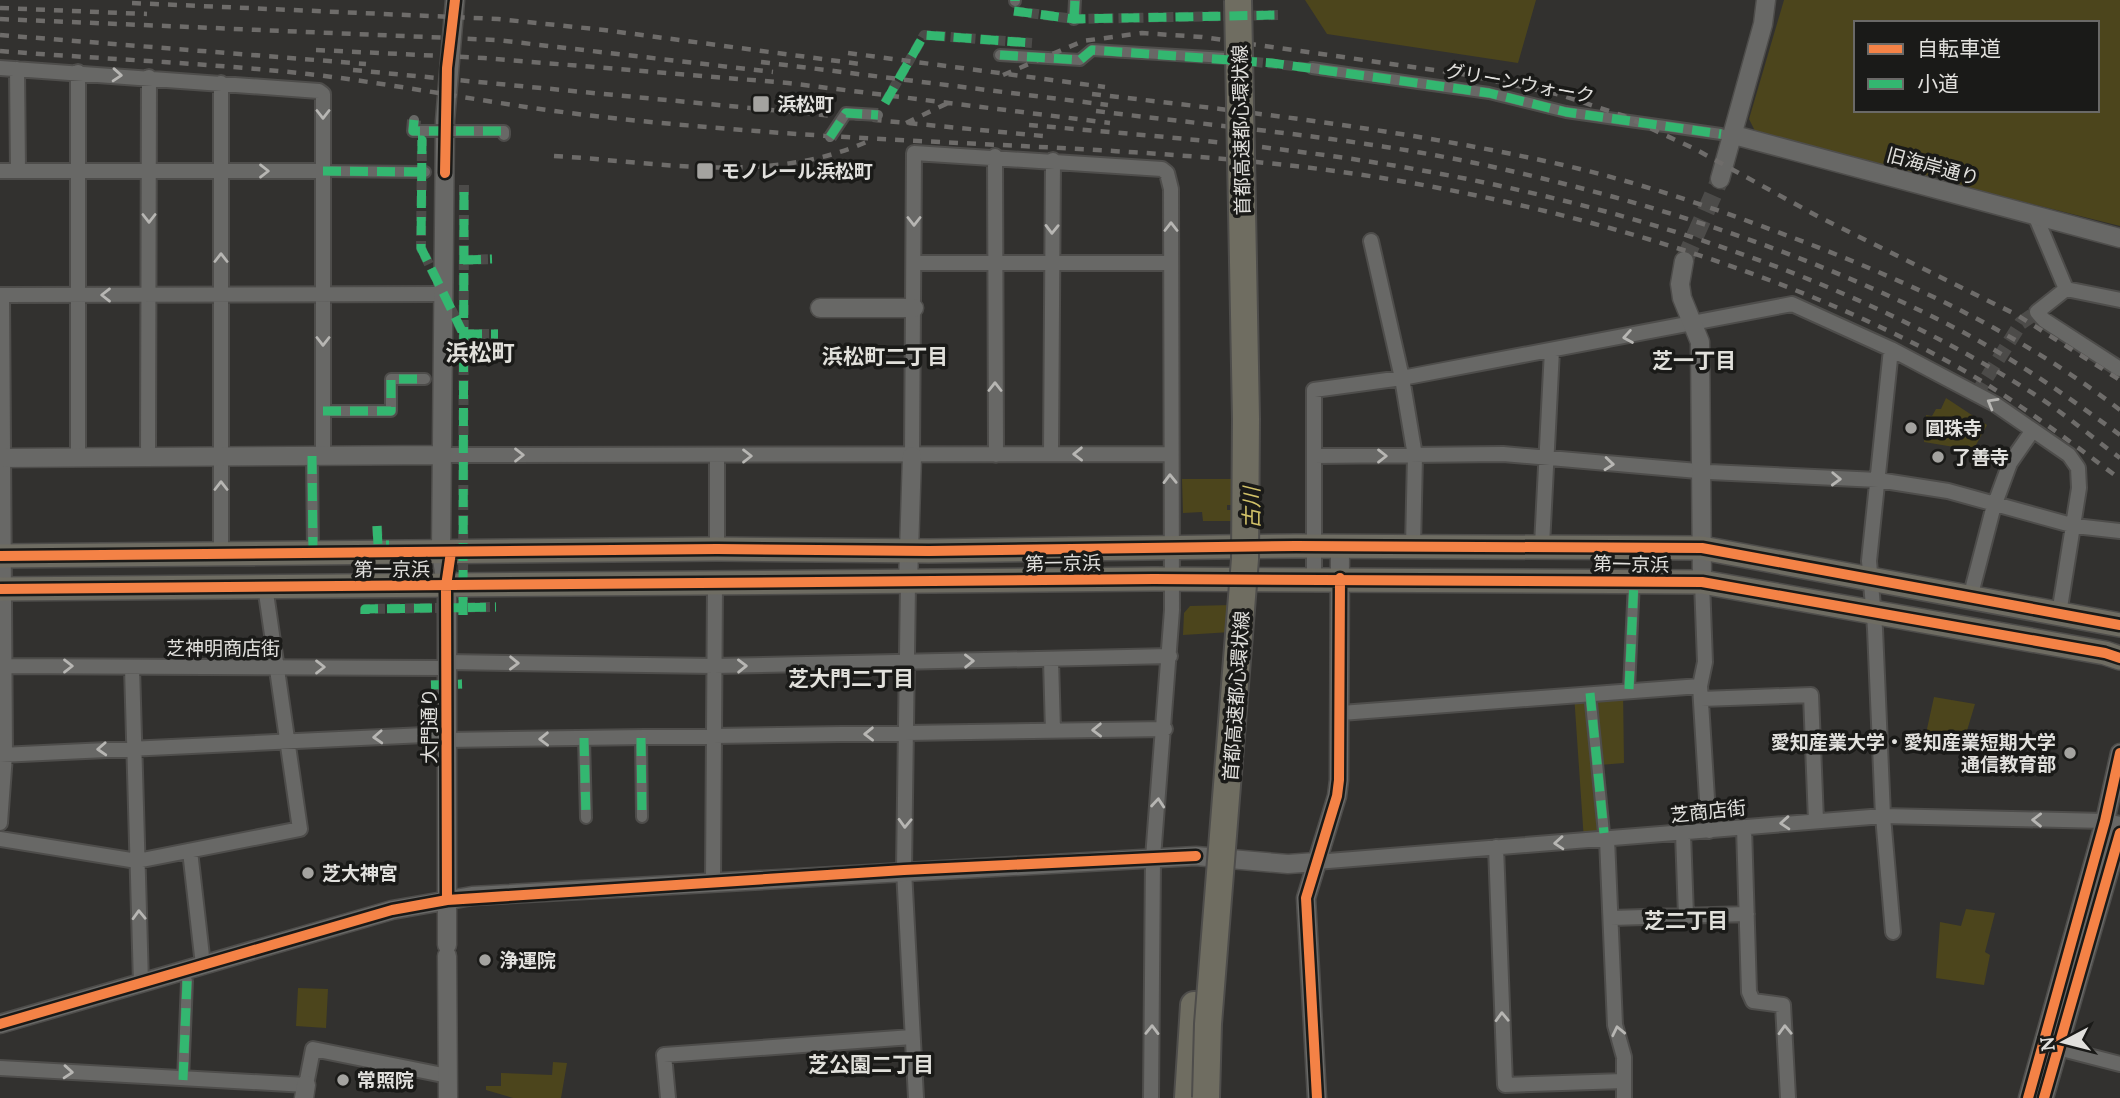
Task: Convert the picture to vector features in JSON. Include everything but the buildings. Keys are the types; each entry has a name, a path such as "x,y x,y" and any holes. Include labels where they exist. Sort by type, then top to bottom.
{"highway":[{"name":"首都高速都心環状線","path":"1206,1098 1208,1024 1242,614 1246,493 1238,0"},
{"name":"首都高速都心環状線","path":"1222,1098 1223,1025 1260,560 1256,8"},
{"name":"第一京浜","path":"2,556 717,549 909,551 1275,546 1542,545 1702,548 2120,625"},
{"name":"第一京浜","path":"2,589 1314,578 1702,582 2105,653 2120,658"},
{"path":"1188,1098 1194,1005 1229,783"}],"street":[{"name":"大門通り","path":"448,1098 445,121 455,0"},
{"path":"1074,19 1075,0"},
{"path":"1720,179 1728,134 1763,24 1766,0"},
{"path":"1000,55 1080,60 1092,50 1226,58"},
{"path":"0,68 149,77 319,91 323,94 323,411 313,553"},
{"name":"グリーンウォーク","path":"1312,68 1489,93 1566,112 1728,134"},
{"path":"17,69 18,171"},
{"path":"78,72 78,457"},
{"path":"148,457 149,77"},
{"path":"220,554 221,83"},
{"path":"830,137 846,113 878,115"},
{"path":"414,120 413,131 504,131 504,135"},
{"name":"旧海岸通り","path":"1728,134 2120,238"},
{"path":"916,1098 904,870 912,456 914,153 995,156 1161,169 1167,173 1170,180 1173,579 1165,729 1153,858 1151,1098"},
{"path":"995,156 996,455"},
{"path":"1051,454 1053,160"},
{"path":"0,171 425,172"},
{"path":"2035,215 2066,289"},
{"path":"1371,241 1402,378 1415,456 1413,547"},
{"path":"1684,261 1680,284 1682,298 1700,342 1705,662 1700,692 1709,831"},
{"path":"914,263 1171,263"},
{"path":"2066,289 2119,300"},
{"path":"2066,289 2037,312 2044,320 2120,369"},
{"path":"0,823 3,755 1,295 444,293"},
{"path":"1314,578 1314,390 1402,378 1695,325 1792,304 1891,349 1995,404 2069,455 2078,468 2075,526 2059,614"},
{"path":"820,308 914,308"},
{"path":"1891,349 1868,561 1883,816 1893,932"},
{"path":"1542,545 1552,350"},
{"path":"323,411 391,411 391,379 425,379"},
{"path":"1970,598 2010,463 2033,430"},
{"path":"2,458 1170,454"},
{"path":"1314,456 1503,454 1701,470 1878,480 1948,491 2075,526 2120,531"},
{"path":"717,456 717,549"},
{"path":"1317,1098 1305,919 1308,883 1338,796 1341,713 1340,546"},
{"path":"1629,689 1634,581"},
{"path":"713,882 715,585"},
{"path":"0,839 137,861 300,829 265,586"},
{"name":"芝神明商店街","path":"2,666 714,666 1170,656"},
{"path":"1051,660 1053,730"},
{"path":"132,667 141,984"},
{"path":"1341,713 1629,689 1811,695 1816,821"},
{"path":"1590,693 1605,836 1615,1025 1624,1057 1624,1098"},
{"path":"3,755 134,747 446,737 641,738 1165,729"},
{"path":"584,738 586,818"},
{"path":"641,738 642,817"},
{"path":"2028,1098 2113,823 2120,753"},
{"name":"芝商店街","path":"1316,862 1605,836 1683,833 1883,816 2113,823"},
{"path":"1744,827 1750,997 1758,1002 1780,1002 1784,1009 1788,1098"},
{"path":"1683,833 1686,916"},
{"path":"2044,1098 2120,833"},
{"path":"1496,847 1505,1085 1624,1081"},
{"path":"190,850 203,965"},
{"path":"0,1024 392,910 447,900 904,870 1196,856 1261,862 1316,862"},
{"path":"1611,918 1747,914"},
{"path":"183,1080 187,981"},
{"path":"667,1098 664,1055 912,1037"},
{"path":"2058,1048 2120,1065"},
{"path":"0,1068 183,1080 305,1092 313,1049 447,1076"}],"shaded area":[{"path":"1305,0 1536,0 1518,63 1327,34"},
{"path":"1784,0 2120,0 2120,226 1948,183 1945,177 1930,174 1925,177 1756,133 1749,119"},
{"path":"1946,398 1987,425 1971,454 1960,448 1924,442 1926,415 1932,416 1936,409 1941,409"},
{"path":"1182,479 1232,479 1233,505 1227,505 1227,510 1233,510 1233,521 1203,521 1202,512 1183,513"},
{"path":"1232,605 1232,615 1226,616 1227,621 1232,621 1231,632 1183,635 1184,613 1190,606"},
{"path":"1623,690 1624,763 1599,765 1603,840 1584,841 1574,694"},
{"path":"1934,697 1975,704 1963,744 1925,738"},
{"path":"1966,909 1995,913 1985,952 1990,955 1984,985 1936,978 1940,922 1961,926"},
{"path":"298,988 328,989 326,1028 296,1026"},
{"path":"553,1062 567,1063 561,1098 513,1098 486,1090 486,1086 501,1086 501,1073 552,1075"}],"tunnel":[{"path":"1014,11 1074,19 1278,15"},
{"path":"885,103 924,35 1032,43"},
{"path":"1238,60 1312,68"},
{"path":"418,140 422,140 421,248 462,331"},
{"path":"1684,261 1720,179"},
{"path":"463,615 464,184"},
{"path":"463,260 492,259"},
{"path":"1976,395 2021,323 2037,312"},
{"path":"464,334 498,334"},
{"path":"377,526 378,545 387,545"},
{"path":"365,614 365,609 496,607"},
{"path":"431,685 462,684"}],"railway":[{"path":"132,3 498,19 604,30 860,64"},
{"path":"0,8 147,14"},
{"path":"0,19 497,40 773,72"},
{"path":"1003,75 1083,41 1142,33 1202,37 1462,74 1561,95 1624,116 1695,149 1819,217 2017,315 2120,380"},
{"path":"0,35 366,64"},
{"path":"316,50 484,58 788,83 1110,123"},
{"path":"0,51 308,74 537,109 686,125 823,136 1228,159 1376,177 1460,192 1630,234 1714,260 1796,290 1874,324 1947,361 2036,417 2120,479"},
{"path":"848,53 1105,87"},
{"path":"761,62 1108,105"},
{"path":"353,70 1043,136"},
{"path":"1092,94 1388,132 1563,165 1657,190 1812,245 1933,297 2010,337 2085,384 2120,410"},
{"path":"906,123 950,102"},
{"path":"1096,111 1333,139 1428,154 1537,177 1660,210 1781,251 1898,300 1998,352 2120,435"},
{"path":"1029,125 1233,144 1394,166 1489,183 1677,232 1769,264 1858,300 1944,342 2026,389 2120,458"},
{"path":"554,156 674,166 754,167 794,163 833,154 871,140"}],"marked path":[{"path":"1074,19 1075,0"},
{"path":"1014,11 1074,19 1278,15"},
{"path":"885,103 924,35 1032,43"},
{"path":"1000,55 1080,60 1092,50 1272,63 1489,93 1566,112 1721,134"},
{"path":"830,137 846,113 878,115"},
{"path":"414,120 413,131 504,131 504,135"},
{"path":"418,140 422,140 421,248 462,331"},
{"path":"323,171 425,172"},
{"path":"463,615 464,184"},
{"path":"463,260 492,259"},
{"path":"464,334 498,334"},
{"path":"323,411 391,411 391,379 425,379"},
{"path":"312,456 313,553"},
{"path":"377,526 378,545 389,545"},
{"path":"1629,689 1634,581"},
{"path":"365,614 365,609 496,607"},
{"path":"431,685 462,684"},
{"path":"1590,693 1604,833"},
{"path":"584,738 586,818"},
{"path":"641,738 642,817"},
{"path":"183,1080 187,981"}],"cycle path":[{"path":"445,173 447,68 455,0"},
{"path":"0,556 717,549 929,551 1296,546 1702,548 2120,625"},
{"path":"447,900 446,586 451,552"},
{"path":"1317,1098 1306,898 1337,796 1339,780 1340,578"},
{"path":"0,589 1154,579 1702,582 2105,653 2120,658"},
{"path":"2028,1098 2105,821 2120,753"},
{"path":"2044,1098 2120,833"},
{"path":"0,1024 392,910 447,900 904,870 1196,856"}],"place":[{"name":"浜松町","path":"761,104"},
{"name":"モノレール浜松町","path":"705,171"},
{"name":"圓珠寺","path":"1911,428"},
{"name":"了善寺","path":"1938,457"},
{"name":"愛知産業大学・愛知産業短期大学 通信教育部","path":"2070,753"},
{"name":"芝大神宮","path":"308,873"},
{"name":"浄運院","path":"485,960"},
{"name":"常照院","path":"343,1080"}],"district":[{"name":"浜松町","path":"480,353"},
{"name":"浜松町二丁目","path":"885,357"},
{"name":"芝一丁目","path":"1694,361"},
{"name":"芝大門二丁目","path":"851,679"},
{"name":"芝二丁目","path":"1686,921"},
{"name":"芝公園二丁目","path":"871,1065"}],"water label":[{"name":"古川","path":"1252,508"}]}
